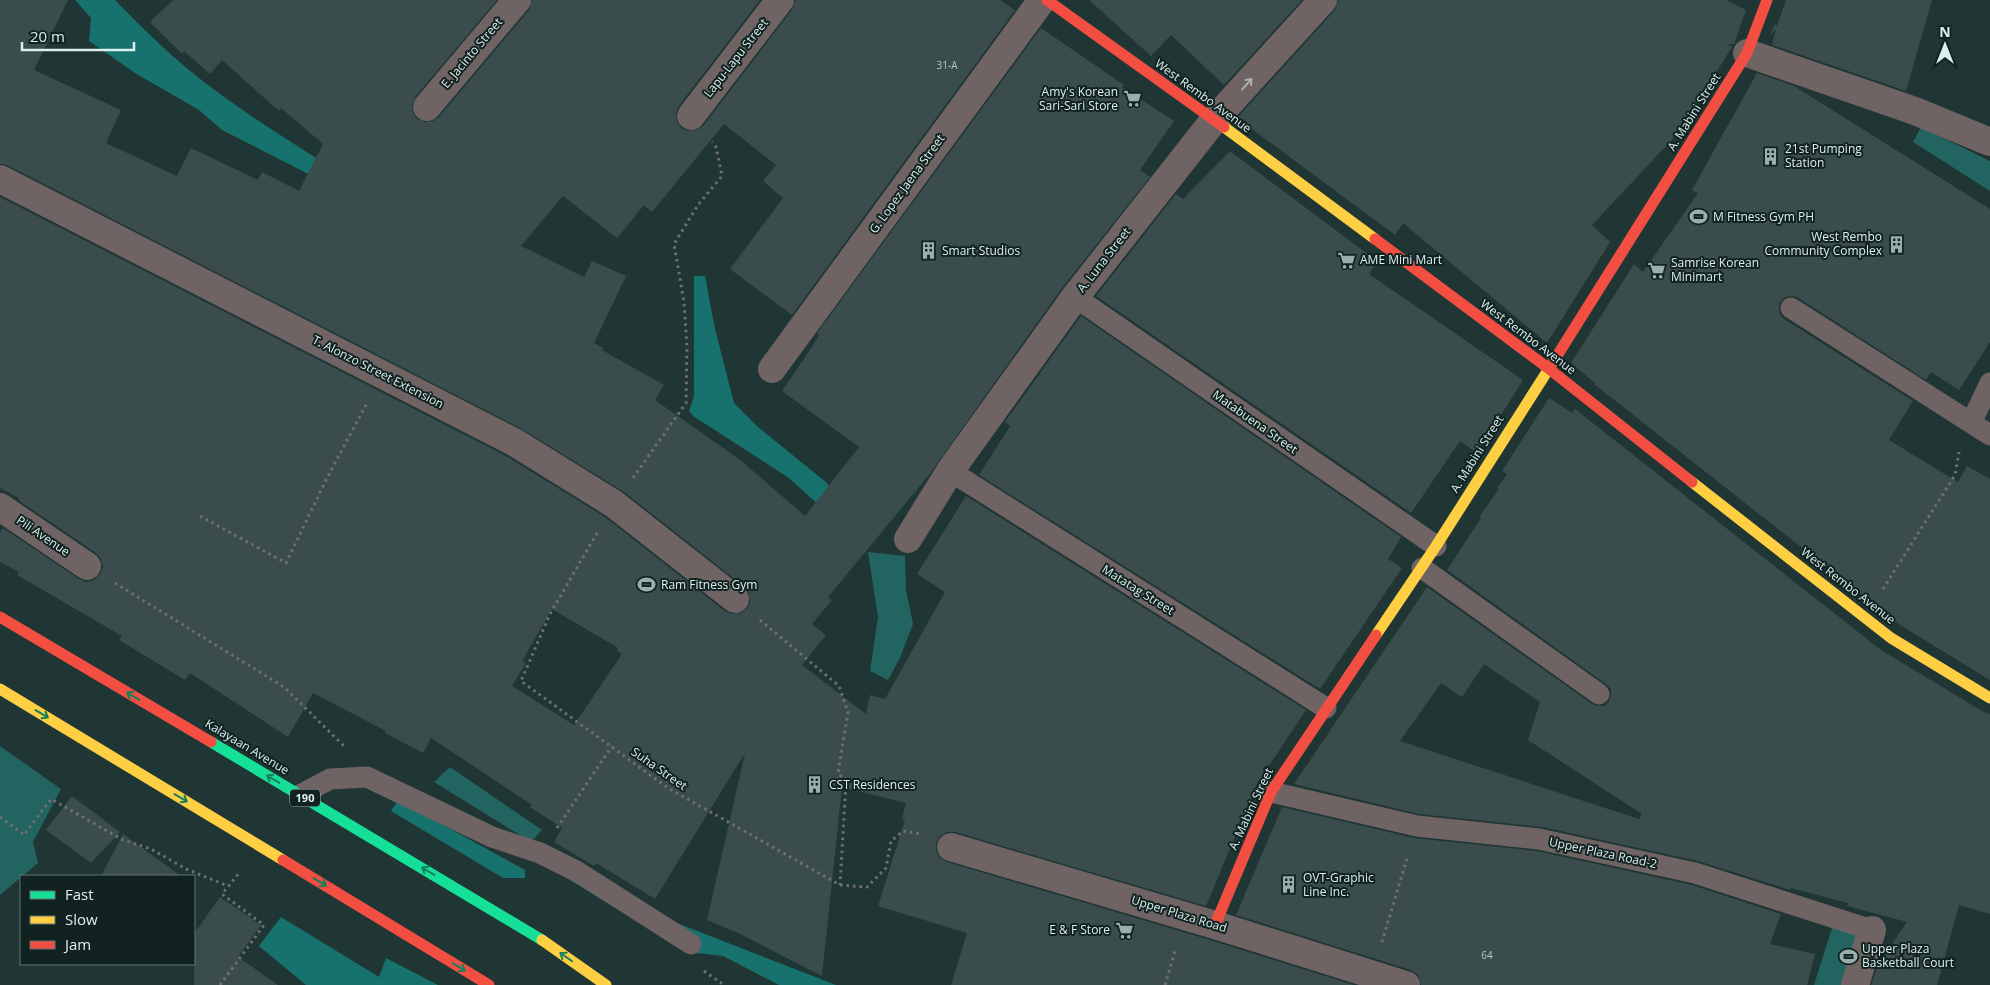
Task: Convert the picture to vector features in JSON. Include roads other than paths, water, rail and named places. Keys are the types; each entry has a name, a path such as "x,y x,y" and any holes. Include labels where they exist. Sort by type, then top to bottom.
{"street":[{"name":"E. Jacinto Street","path":"427,107 517,0"},
{"name":"Lapu-Lapu Street","path":"691,116 780,0"},
{"name":"G. Lopez Jaena Street","path":"772,368 1042,0"},
{"name":"West Rembo Avenue","path":"1047,0 1214,120 1548,368 1891,638 1990,698"},
{"name":"A. Luna Street","path":"908,539 950,472 1075,297 1214,120 1323,0"},
{"name":"A. Mabini Street","path":"1215,925 1271,792 1422,568 1747,53 1767,0"},
{"path":"1747,53 1915,110 1990,142"},
{"name":"T. Alonzo Street Extension","path":"0,180 514,442 614,504 735,599"},
{"name":"Pili Avenue","path":"0,507 87,566"},
{"name":"Kalayaan Avenue","path":"0,617 534,935 606,985"},
{"path":"0,689 489,985"},
{"name":"Upper Plaza Road","path":"950,847 1215,925 1406,985"},
{"name":"Upper Plaza Road-2","path":"1855,985 1872,930"}],"lane":[{"name":"Matabuena Street","path":"1075,297 1436,546"},
{"path":"1791,308 1990,435"},
{"path":"1971,423 1990,383"},
{"name":"Matatag Street","path":"950,472 1326,708"},
{"path":"1422,568 1599,694"},
{"path":"300,794 330,779 367,776 492,837 540,854 578,872 691,944"},
{"name":"Upper Plaza Road-2","path":"1271,792 1417,826 1539,839 1695,873 1872,930"}],"place":[{"name":"Amy's Korean Sari-Sari Store","path":"1132,99"},
{"name":"21st Pumping Station","path":"1771,156"},
{"name":"M Fitness Gym PH","path":"1699,217"},
{"name":"West Rembo Community Complex","path":"1896,244"},
{"name":"Smart Studios","path":"928,251"},
{"name":"AME Mini Mart","path":"1346,260"},
{"name":"Samrise Korean Minimart","path":"1657,270"},
{"name":"Ram Fitness Gym","path":"647,585"},
{"name":"CST Residences","path":"815,785"},
{"name":"OVT-Graphic Line Inc.","path":"1289,885"},
{"name":"E & F Store","path":"1124,930"},
{"name":"Upper Plaza Basketball Court","path":"1848,956"}]}
